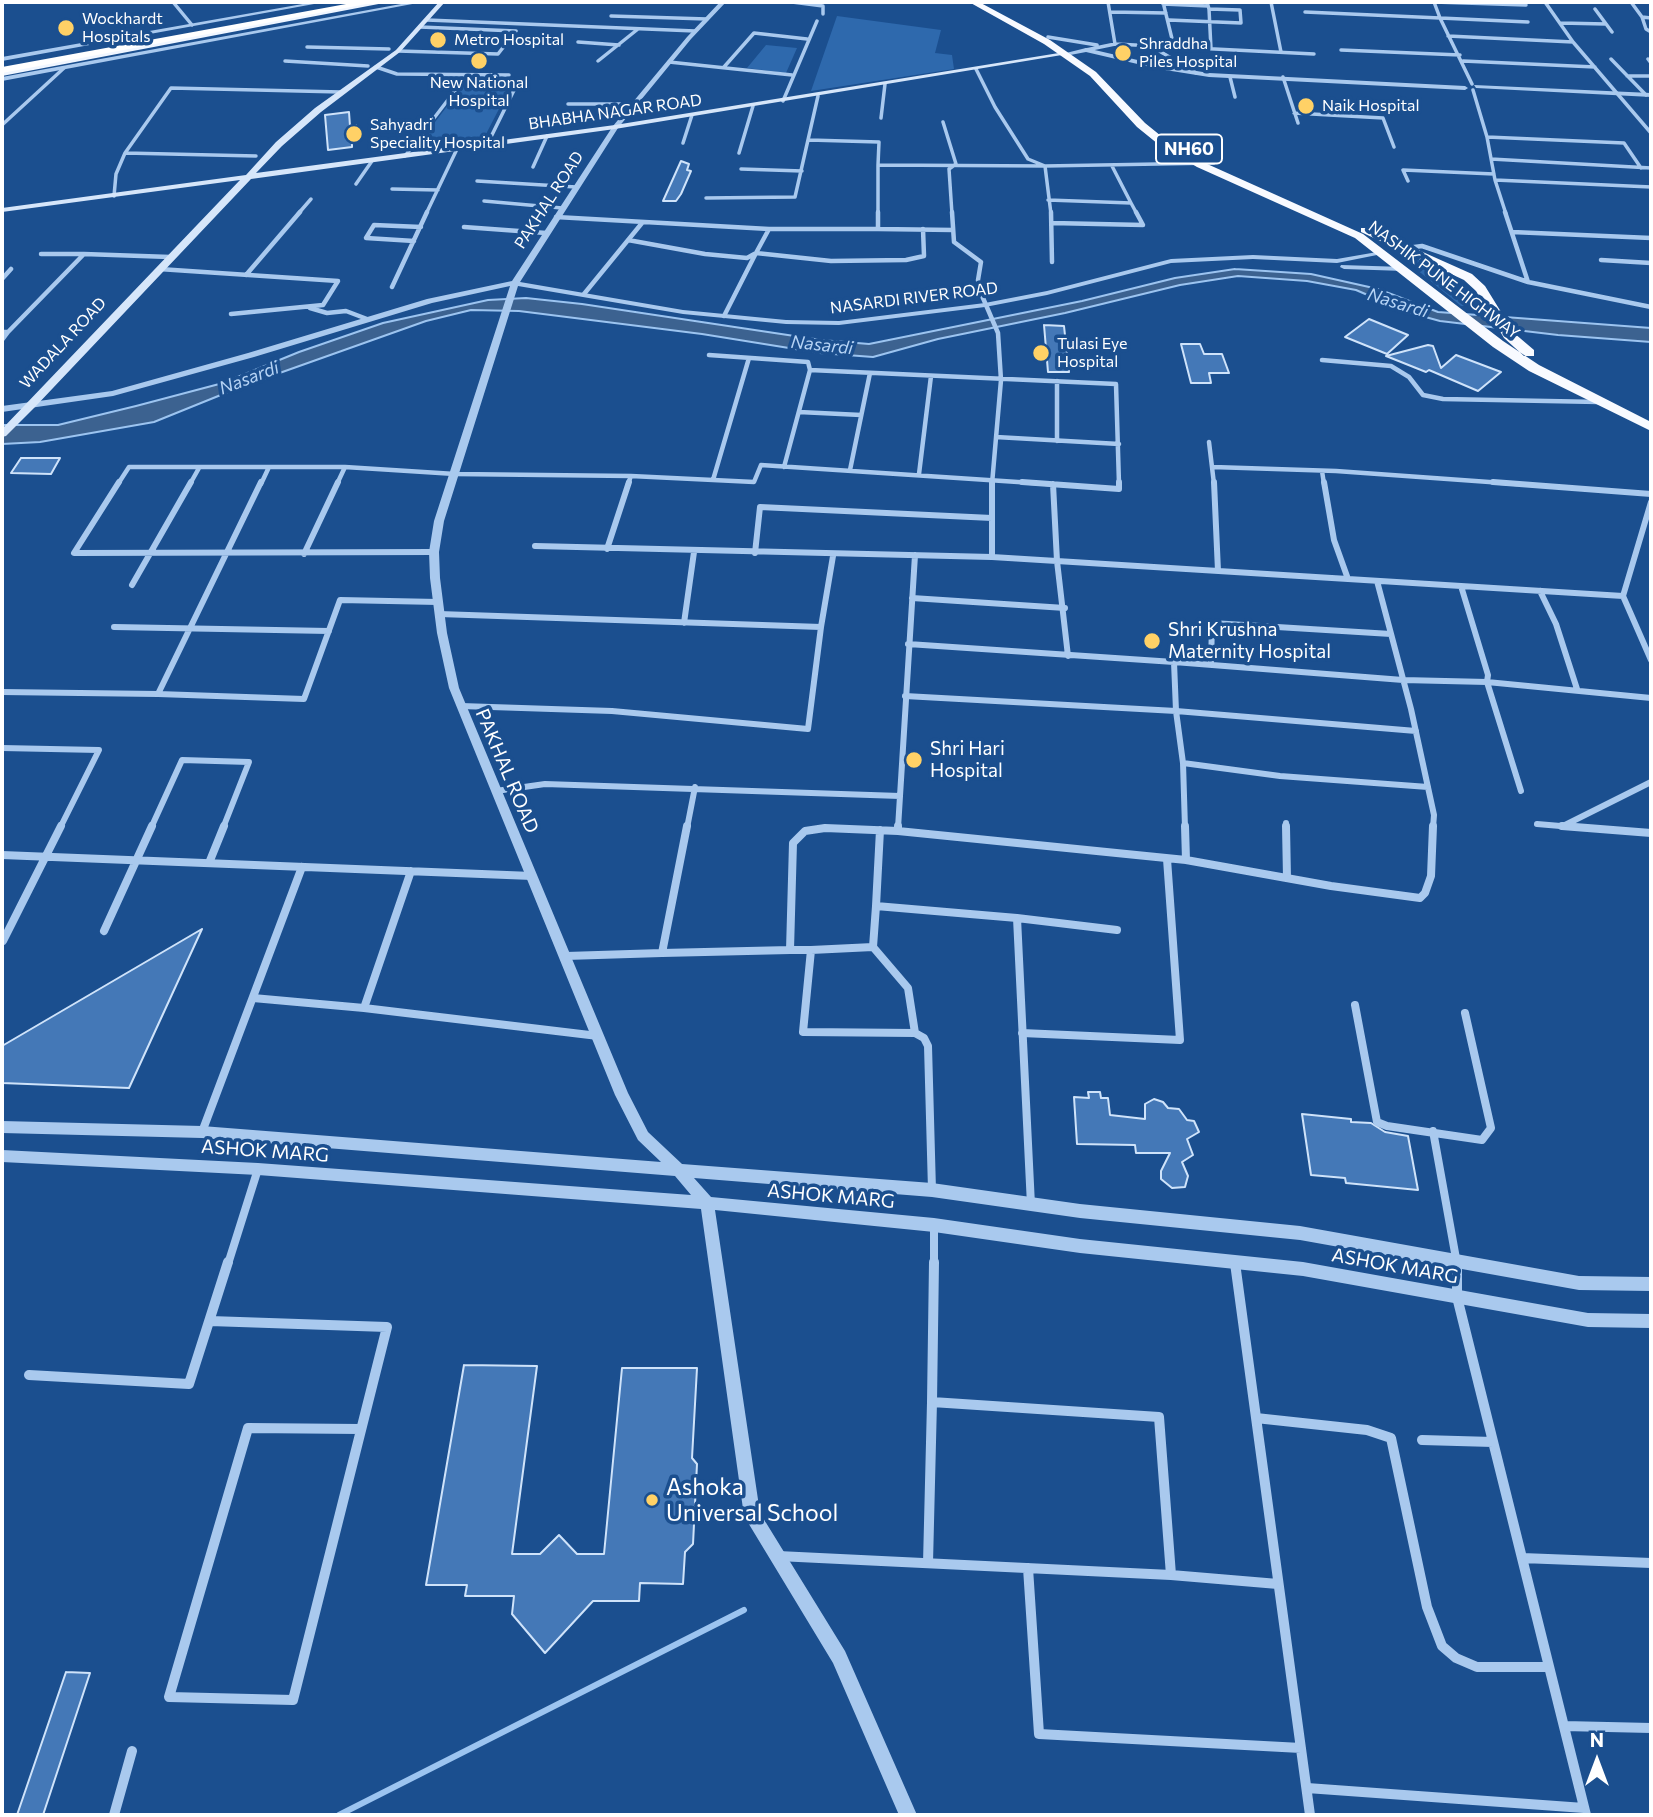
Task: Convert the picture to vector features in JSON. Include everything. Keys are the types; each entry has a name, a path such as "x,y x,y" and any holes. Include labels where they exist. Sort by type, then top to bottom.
{"highway":[{"path":"2,66 351,2"},
{"path":"2,66 372,2"},
{"name":"NASHIK PUNE HIGHWAY","path":"973,2 1076,52 1093,74 1152,133 1202,165 1338,225 1383,253 1545,366 1651,418"},
{"name":"NH60","path":"983,2 1076,52 1102,72 1160,128 1214,163 1407,248"},
{"name":"NASHIK PUNE HIGHWAY","path":"1407,248 1468,277 1481,289 1495,310 1504,339 1534,368 1651,427"}],"main road":[{"path":"2,66 338,2"},
{"path":"2,66 385,2"},
{"name":"WADALA ROAD","path":"393,50 433,2"},
{"name":"WADALA ROAD","path":"25,409 256,156 393,50 420,27 442,2"},
{"name":"BHABHA NAGAR ROAD","path":"2,210 615,127 1076,52"},
{"name":"WADALA ROAD","path":"25,409 159,269 166,257 279,144 337,92"},
{"path":"2,434 25,409"}],"street":[{"path":"173,2 192,25"},
{"path":"2,66 192,25 322,2"},
{"path":"2,79 420,2"},
{"name":"PAKHAL ROAD","path":"707,1203 678,1169 643,1136 622,1095 454,688 439,608 434,552 439,521 514,286 615,127 695,31 723,2"},
{"path":"792,2 823,6 823,14"},
{"path":"1108,2 1115,44"},
{"path":"1271,2 1281,52"},
{"path":"1526,5 1434,2 1463,61 1472,87 1487,138 1494,177 1528,282"},
{"path":"1545,2 1573,42 1651,134"},
{"path":"1631,2 1646,29 1651,32"},
{"path":"1169,20 1241,23 1240,10 1163,3 1174,47"},
{"path":"1208,6 1211,49"},
{"path":"1595,9 1612,32"},
{"path":"1111,12 1166,13"},
{"path":"1306,12 1528,22"},
{"path":"611,16 707,19"},
{"path":"1642,18 1651,18"},
{"path":"427,20 695,31"},
{"path":"783,101 807,39 817,21"},
{"path":"1560,23 1606,24"},
{"path":"307,47 498,54 516,31 420,27"},
{"path":"598,61 639,29"},
{"path":"724,67 754,33 807,39"},
{"path":"1449,36 1573,42"},
{"path":"1048,37 1101,45"},
{"path":"578,42 619,44"},
{"path":"1076,52 1115,44 1314,54"},
{"path":"1150,45 1199,73 1284,79"},
{"path":"1341,50 1460,55"},
{"path":"1076,52 1230,77 1649,97"},
{"path":"1611,59 1649,97"},
{"path":"285,61 372,66 397,74 509,75"},
{"path":"1463,61 1594,67"},
{"path":"669,62 792,75"},
{"path":"2,125 64,68"},
{"path":"976,69 995,107 1028,159 1045,166"},
{"path":"405,156 467,75"},
{"path":"1627,76 1651,76"},
{"path":"1230,77 1235,97"},
{"path":"1284,79 1297,123"},
{"path":"487,145 519,80"},
{"path":"881,118 885,84"},
{"path":"114,196 117,174 125,153 171,88 337,92"},
{"path":"706,198 795,197 818,96"},
{"path":"568,104 634,104"},
{"path":"739,153 753,106"},
{"path":"1294,113 1383,118 1394,147"},
{"path":"682,143 692,115"},
{"path":"943,122 956,164"},
{"path":"533,167 547,136"},
{"path":"1487,138 1624,143 1641,168"},
{"path":"809,140 879,142 878,229"},
{"path":"392,287 457,149"},
{"path":"125,153 256,156"},
{"path":"1491,159 1651,168"},
{"path":"356,184 372,161"},
{"path":"878,164 1112,166 1214,163"},
{"path":"956,164 949,169 954,242 981,262 978,280 986,308 998,333 1001,380 992,479 992,557"},
{"path":"1045,166 1052,223 1052,262"},
{"path":"1052,223 1143,225 1112,166"},
{"path":"741,169 802,171"},
{"path":"1408,181 1404,170 1651,187"},
{"path":"477,181 576,187"},
{"path":"392,189 438,190"},
{"path":"246,275 311,199"},
{"path":"1048,200 1131,203"},
{"path":"484,201 562,208"},
{"path":"556,217 769,229 953,230"},
{"path":"584,294 642,222"},
{"path":"414,240 366,238 374,225 421,227"},
{"path":"464,227 546,233"},
{"path":"724,316 769,229"},
{"path":"628,240 705,254 747,258 755,253 831,261 906,260 925,256 923,229"},
{"path":"1511,232 1651,238"},
{"path":"1407,248 1422,246 1528,282 1651,307"},
{"path":"1232,257 1336,261 1383,253"},
{"path":"41,254 166,257"},
{"path":"2,340 5,332 83,254"},
{"path":"1232,257 1256,261 1404,269"},
{"name":"NASARDI RIVER ROAD","path":"514,286 724,316 839,323 986,308 1158,264 1232,257"},
{"path":"1601,260 1651,262"},
{"path":"2,279 10,269"},
{"path":"159,269 338,281 323,305 232,314"},
{"path":"2,409 25,409 113,393 430,301 514,286"},
{"path":"306,306 327,313 346,311 367,319"},
{"path":"709,355 808,362 810,370 784,467"},
{"path":"713,480 749,358"},
{"path":"1322,360 1391,366 1409,377 1423,395 1443,399 1598,402"},
{"path":"434,552 304,555 74,553 129,467 345,467 455,474 631,476 754,482 761,465 1119,489 1116,384 810,370"},
{"path":"850,470 870,373"},
{"path":"919,474 931,376"},
{"path":"1057,381 1057,440"},
{"path":"799,412 861,415"},
{"path":"996,437 1119,444"},
{"path":"1209,442 1213,467 1218,571"},
{"path":"158,695 269,467"},
{"path":"304,555 345,467"},
{"path":"1213,467 1322,471 1651,494"},
{"path":"132,585 199,468"},
{"path":"1322,471 1334,540 1348,579"},
{"path":"607,549 631,476"},
{"path":"1053,484 1057,561 1069,656"},
{"path":"1651,502 1623,597 1651,660"},
{"path":"755,553 760,507 992,518"},
{"path":"535,546 833,556 992,557 1623,597"},
{"path":"684,622 694,552"},
{"path":"898,831 915,555"},
{"path":"461,706 612,711 808,729 833,556"},
{"path":"790,950 793,843 805,831 825,828 898,831 1186,860 1420,898 1425,893 1431,876 1434,815 1404,680 1377,581"},
{"path":"1461,586 1488,675 1487,682 1521,790"},
{"path":"1540,591 1556,624 1577,689"},
{"path":"912,598 1065,608"},
{"path":"2,692 304,699 340,600 684,622 821,627"},
{"path":"1211,665 1212,623 1391,634"},
{"path":"114,627 329,631"},
{"path":"908,644 1404,680 1487,682 1651,698"},
{"path":"1174,662 1176,711 1183,763 1186,860"},
{"path":"905,696 1176,711 1416,731"},
{"path":"2,748 99,750 3,941"},
{"path":"104,931 181,760 249,762 209,863"},
{"path":"1183,763 1280,776 1428,787"},
{"path":"1562,826 1651,782"},
{"path":"496,791 545,784 900,796"},
{"path":"662,953 695,788"},
{"path":"1286,823 1287,878"},
{"path":"1537,824 1651,833"},
{"path":"880,830 873,947 908,988 915,1033"},
{"path":"2,855 532,876"},
{"path":"1022,1033 1180,1040 1167,859"},
{"path":"202,1132 302,867"},
{"path":"364,1008 411,871"},
{"path":"876,906 1118,930"},
{"path":"1017,918 1031,1205"},
{"path":"566,956 873,947"},
{"path":"811,950 803,1032 915,1033 924,1038 928,1045 932,1190"},
{"path":"253,998 364,1008 598,1037"},
{"path":"1355,1005 1377,1122 1387,1126 1482,1140 1490,1128 1465,1013"},
{"name":"ASHOK MARG","path":"2,1127 202,1132 932,1190 1031,1205 1300,1233 1579,1283 1651,1284"},
{"path":"1307,1788 1585,1811 1457,1297 1457,1260 1433,1131"},
{"name":"ASHOK MARG","path":"2,1156 258,1169 707,1203 934,1225 1080,1246 1303,1269 1588,1320 1651,1321"},
{"path":"29,1376 189,1384 258,1169"},
{"path":"707,1203 751,1516 839,1657 908,1815"},
{"path":"928,1563 934,1225"},
{"path":"1235,1262 1310,1815"},
{"path":"210,1321 387,1327 293,1700 169,1697 248,1428 360,1429"},
{"path":"932,1402 1159,1417 1171,1575"},
{"path":"1256,1418 1367,1430 1391,1438 1427,1607 1442,1646 1456,1658 1477,1667 1549,1667"},
{"path":"1422,1440 1493,1442"},
{"path":"777,1556 1171,1575 1278,1584"},
{"path":"1522,1558 1651,1563"},
{"path":"1028,1568 1039,1734 1301,1748"},
{"path":"1563,1726 1651,1728"},
{"path":"114,1815 132,1751"}],"shaded area":[{"path":"837,16 941,30 935,53 952,55 954,69 811,91"},
{"path":"766,45 797,48 786,73 747,68"},
{"path":"484,76 503,77 513,82 486,134 477,138 446,142 429,136 429,130 467,80"},
{"path":"1393,250 1442,270 1460,281 1478,306 1461,306"}],"water":[{"name":"Nasardi","path":"1235,269 1311,274 1378,289 1438,312 1651,328 1651,342 1558,335 1440,321 1407,312 1356,290 1307,281 1238,276 1180,285 1065,313 938,339 873,357 820,353 702,334 519,311 471,310 426,321 243,386 154,422 40,442 2,444 2,425 58,425 136,406 223,383 299,352 383,323 488,300 526,298 582,304 821,340 869,344 1082,301 1175,278"}],"building":[{"path":"349,112 350,126 356,125 357,137 352,137 352,147 328,150 325,115"},
{"path":"681,161 689,164 687,170 691,171 681,194 676,201 663,201"},
{"path":"1369,319 1408,335 1387,354 1345,337"},
{"path":"1044,325 1064,326 1069,372 1048,372"},
{"path":"1181,344 1200,344 1204,354 1222,354 1229,373 1209,373 1211,383 1191,383"},
{"path":"1433,346 1441,368 1456,355 1501,372 1478,391 1429,370 1426,372 1386,356"},
{"path":"21,458 60,458 51,474 11,473"},
{"path":"202,929 129,1088 2,1083 2,1046"},
{"path":"1088,1092 1100,1092 1101,1098 1108,1098 1110,1115 1145,1119 1145,1104 1154,1099 1163,1102 1168,1108 1179,1109 1187,1120 1194,1121 1199,1132 1187,1139 1193,1155 1182,1162 1188,1176 1185,1187 1172,1188 1161,1179 1161,1171 1170,1153 1136,1153 1135,1145 1077,1144 1074,1097 1089,1098"},
{"path":"1302,1114 1371,1123 1385,1132 1408,1136 1418,1190 1346,1183 1345,1178 1311,1175"},
{"name":"Ashoka Universal School","path":"464,1365 537,1366 512,1554 540,1554 559,1535 577,1554 604,1554 622,1368 697,1368 692,1458 697,1464 693,1544 685,1552 683,1584 640,1583 639,1601 593,1601 545,1653 512,1614 514,1596 465,1596 467,1585 426,1585"},
{"path":"66,1672 90,1673 43,1815 17,1815"}],"waterway":[{"path":"339,1815 744,1610"}],"place":[{"name":"Wockhardt Hospitals","path":"66,28"},
{"name":"Metro Hospital","path":"438,40"},
{"name":"Shraddha Piles Hospital","path":"1123,53"},
{"name":"New National Hospital","path":"479,61"},
{"name":"Naik Hospital","path":"1306,106"},
{"name":"Sahyadri Speciality Hospital","path":"354,134"},
{"name":"Tulasi Eye Hospital","path":"1041,353"},
{"name":"Shri Krushna Maternity Hospital","path":"1152,641"},
{"name":"Shri Hari Hospital","path":"914,760"},
{"name":"Ashoka Universal School","path":"652,1500"}]}
